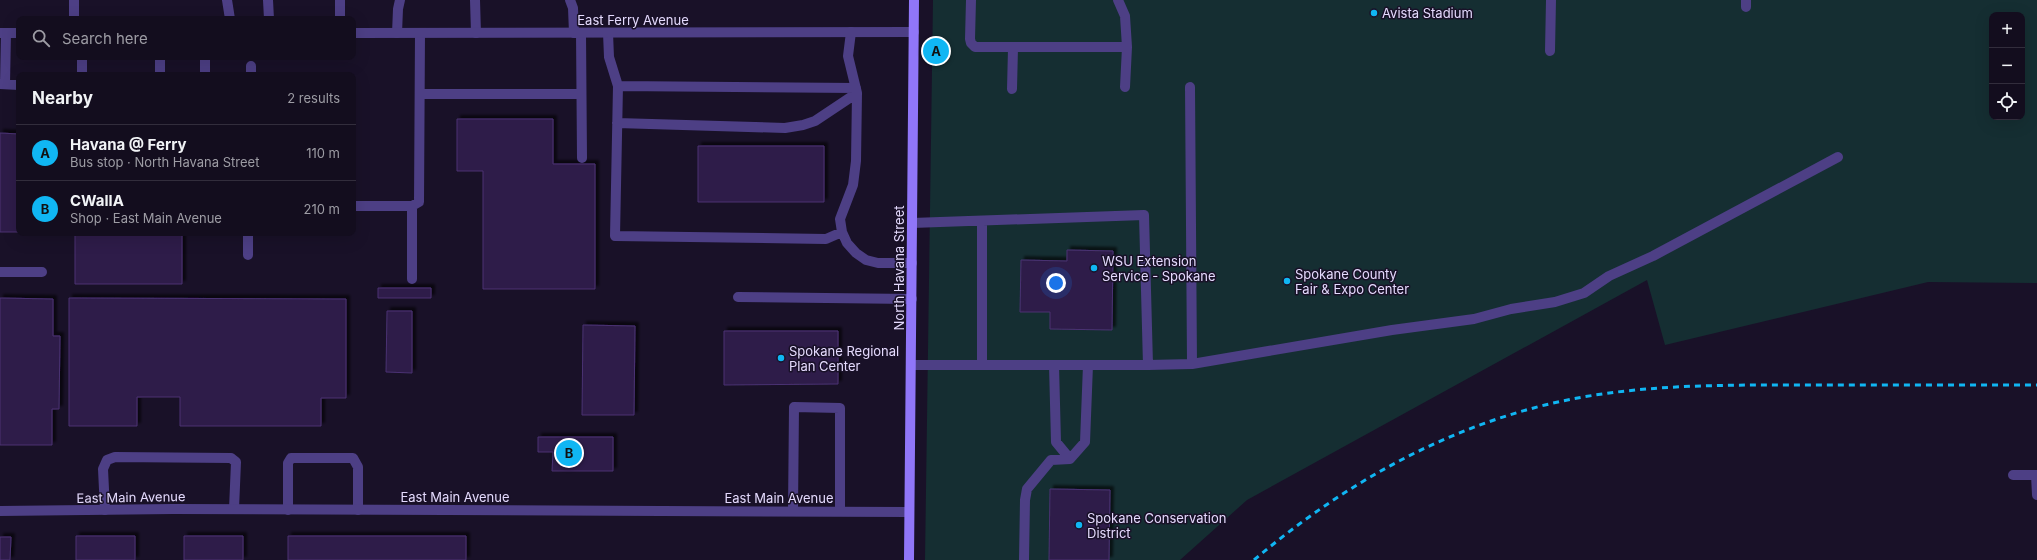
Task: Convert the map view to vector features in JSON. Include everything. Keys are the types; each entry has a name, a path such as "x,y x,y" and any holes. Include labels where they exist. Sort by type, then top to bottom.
{"street":[{"path":"74,0 74,16"},
{"path":"227,0 230,16"},
{"path":"268,0 269,16"},
{"path":"340,0 340,16"},
{"path":"397,33 400,0"},
{"path":"475,0 476,33"},
{"path":"570,0 577,33 581,94 582,158"},
{"name":"North Havana Street","path":"909,560 914,0"},
{"path":"971,0 971,43 975,47 1127,47"},
{"path":"1118,0 1125,16 1127,47 1125,87"},
{"path":"1550,51 1551,0"},
{"path":"851,32 848,56 856,91 856,161 853,185 840,219 842,232 847,243 856,253 866,260 878,263 912,263"},
{"name":"East Ferry Avenue","path":"356,33 914,32"},
{"path":"16,33 3,33 3,84 16,85"},
{"path":"356,206 412,206 419,202 420,33"},
{"path":"608,33 609,57 618,86 615,236 826,239 842,232"},
{"path":"1012,89 1013,48"},
{"path":"82,60 82,72"},
{"path":"160,60 160,72"},
{"path":"205,60 205,72"},
{"path":"618,86 856,91"},
{"path":"1190,87 1192,364"},
{"path":"618,123 785,128 815,121 856,91"},
{"path":"420,94 581,94"},
{"path":"911,365 1192,364 1392,330 1474,319 1512,309 1555,302 1584,293 1609,276 1653,256 1838,156"},
{"path":"412,206 412,279"},
{"path":"912,223 1144,215 1148,365"},
{"path":"982,221 982,365"},
{"path":"248,236 248,255"},
{"path":"0,272 42,272"},
{"path":"738,297 912,299"},
{"path":"1054,365 1056,442 1070,459"},
{"path":"1024,560 1025,500 1027,489 1051,460 1070,459 1085,442 1088,365"},
{"path":"793,511 794,408 840,408 840,511"},
{"path":"105,510 103,469 107,460 115,457 231,458 236,462 234,510"},
{"path":"288,510 288,463 291,458 353,458 358,467 358,510"},
{"path":"2013,475 2036,475 2037,495"},
{"name":"East Main Avenue","path":"0,511 358,510 909,512"}],"green space":[{"name":"Spokane County Fair & Expo Center","path":"933,0 2037,0 2037,283 1928,282 1665,345 1647,280 1247,500 1180,560 925,560"}],"building":[{"path":"457,119 553,119 553,164 595,164 595,289 483,289 483,171 457,171"},
{"path":"0,133 16,134 16,232 0,232"},
{"path":"698,146 824,146 824,202 698,202"},
{"path":"75,236 182,236 182,284 75,284"},
{"path":"1067,250 1113,251 1112,330 1050,329 1050,312 1020,312 1021,260 1067,261"},
{"path":"378,288 431,288 431,298 378,298"},
{"path":"0,298 53,299 53,336 60,336 59,409 52,409 52,445 0,445"},
{"path":"69,298 346,299 346,398 321,398 321,426 180,426 180,397 137,397 137,426 69,426"},
{"path":"387,311 412,311 412,373 386,372"},
{"path":"583,325 635,326 634,415 582,415"},
{"name":"Spokane Regional Plan Center","path":"724,331 838,331 838,384 724,385"},
{"path":"538,437 613,437 613,471 552,471 553,452 538,452"},
{"name":"Spokane Conservation District","path":"1050,489 1110,490 1109,560 1049,560"},
{"path":"76,536 135,536 135,560 76,560"},
{"path":"184,536 243,536 243,560 184,560"},
{"path":"288,536 466,536 466,560 288,560"},
{"path":"0,537 11,537 10,560 0,560"}],"railway":[{"path":"1254,560 1320,509 1355,486 1390,466 1427,447 1466,430 1505,416 1545,405 1609,393 1674,387 1772,385 2037,385"}],"place":[{"name":"Avista Stadium","path":"1374,13"},
{"name":"Havana @ Ferry","path":"936,51"},
{"name":"WSU Extension Service - Spokane","path":"1094,268"},
{"name":"Spokane County Fair & Expo Center","path":"1287,281"},
{"name":"Spokane Regional Plan Center","path":"781,358"},
{"name":"CWallA","path":"569,453"},
{"name":"Spokane Conservation District","path":"1079,525"}]}
